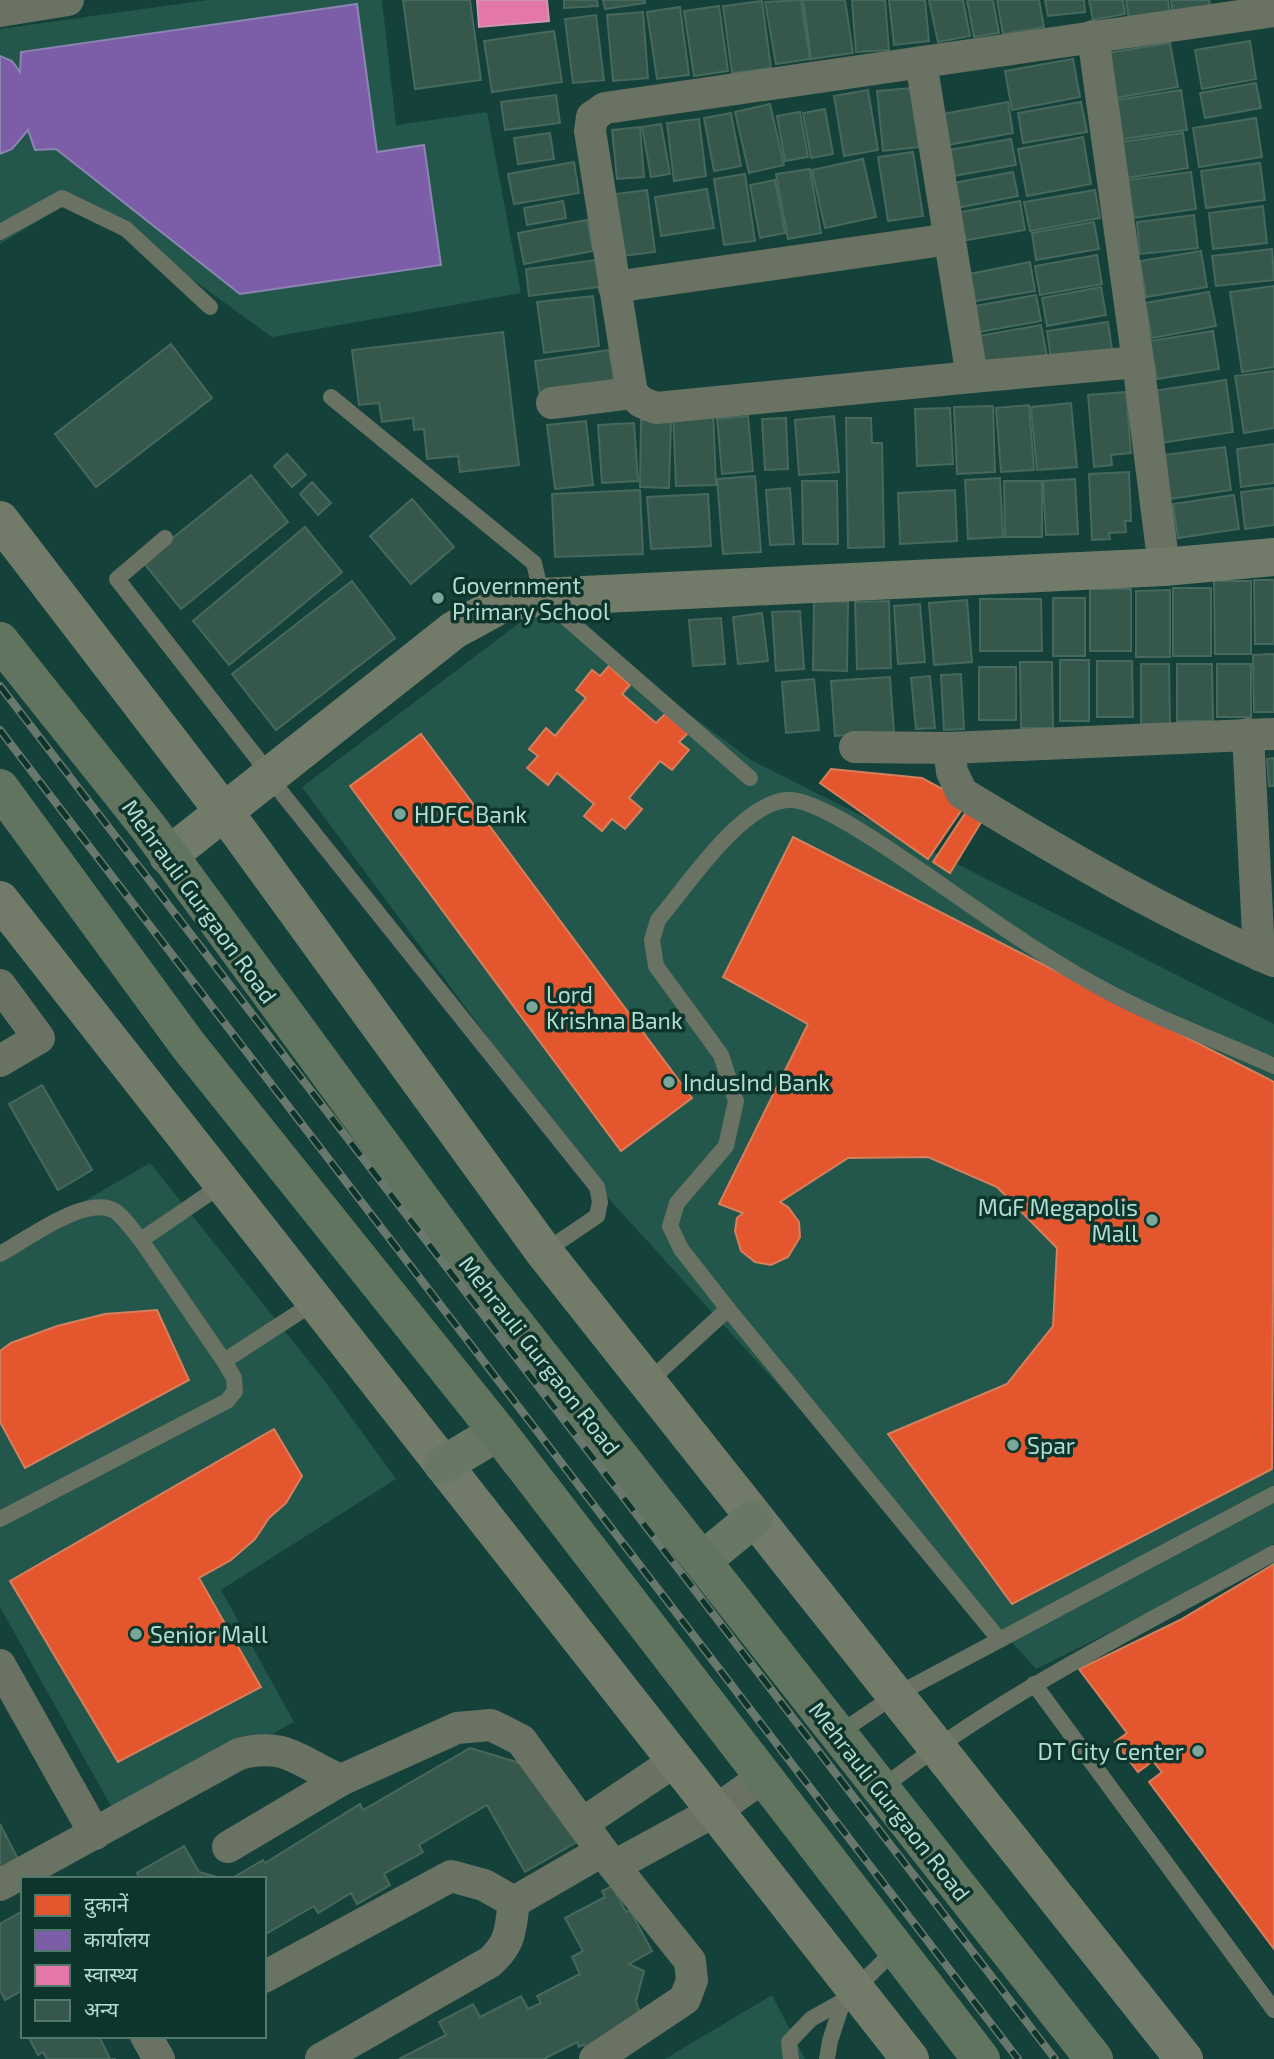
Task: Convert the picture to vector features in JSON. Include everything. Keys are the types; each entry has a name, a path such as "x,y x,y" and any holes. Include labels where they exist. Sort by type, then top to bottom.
{"highway":[{"name":"Mehrauli Gurgaon Road","path":"0,641 168,856 476,1274 1094,2059"},
{"path":"0,789 188,1045 498,1432 981,2059"}],"main road":[{"path":"443,1465 498,1432"},
{"path":"702,1561 754,1518"}],"street":[{"path":"19,6 68,0"},
{"path":"1138,362 656,408 641,402 632,393 590,131 579,117 605,108 1274,11"},
{"path":"1093,36 1164,567"},
{"path":"921,62 972,377"},
{"path":"614,287 950,239"},
{"path":"552,403 632,393"},
{"path":"0,520 222,811 544,1252 1184,2059"},
{"path":"168,856 454,630 504,603 542,597 1164,567 1274,557"},
{"path":"855,747 949,748 1261,734 1267,958 1188,923 1087,869 962,793 952,772 949,748"},
{"path":"0,900 715,1811 850,1994 910,2059"},
{"path":"0,985 38,1038 0,1061"},
{"path":"0,1665 95,1834"},
{"path":"228,1847 341,1780 457,1728 491,1725 521,1740 690,1961 692,1980 685,1999 595,2059"},
{"path":"0,1885 239,1754 261,1748 281,1749 341,1780"},
{"path":"583,1823 675,1761"},
{"path":"514,1902 715,1811 763,1777"},
{"path":"266,1976 451,1876 484,1885 514,1902"},
{"path":"321,2059 490,1962 504,1950 510,1935 514,1902"},
{"path":"147,2038 159,2059"}],"lane":[{"path":"0,232 62,198 125,229 210,307"},
{"path":"331,397 534,563 542,597 750,778"},
{"path":"165,538 117,579 269,777 597,1187 600,1202 597,1216 544,1252"},
{"path":"998,1638 681,1249 670,1226 677,1203 726,1146 736,1101 721,1055 656,966 652,940 658,920 741,821 765,804 789,799 807,803 876,840 999,925 1100,988 1274,1066"},
{"path":"141,1240 223,1184"},
{"path":"0,1254 77,1211 96,1206 115,1211 141,1240 224,1361 234,1378 235,1391 228,1401 0,1519"},
{"path":"224,1361 316,1302"},
{"path":"647,1383 729,1309"},
{"path":"838,1734 894,1696 998,1638 1274,1494"},
{"path":"881,1789 936,1745 1034,1684 1274,1553"},
{"path":"1034,1684 1274,2010"},
{"path":"791,2059 789,2042 811,2019 850,1994 896,1949"},
{"path":"827,2059 830,2041 850,1994"}],"shaded area":[{"path":"207,0 382,0 396,125 487,112 521,293 272,337 79,197 0,244 0,29"},
{"path":"543,605 751,760 1274,1024 1274,1544 1169,1603 1036,1669 601,1190 302,787"},
{"path":"150,1163 324,1380 396,1479 221,1590 294,1722 118,1819 0,1607 0,1250"},
{"path":"772,1995 805,2059 665,2059"}],"building: दुकानें":[{"path":"609,666 630,685 622,694 656,723 665,714 688,733 679,742 689,750 672,770 660,761 629,798 642,809 625,829 612,819 602,831 584,816 594,804 557,773 548,785 527,768 538,756 529,749 546,728 555,736 586,698 576,690 592,670 600,676"},
{"path":"421,734 692,1098 621,1151 350,786"},
{"path":"831,769 922,778 967,802 928,859 820,783"},
{"path":"968,809 983,819 950,873 933,862"},
{"name":"MGF Megapolis Mall","path":"793,837 1274,1082 1272,1469 1012,1604 888,1434 1007,1384 1053,1326 1057,1248 997,1187 928,1157 848,1158 780,1202 788,1207 799,1222 800,1237 788,1257 771,1265 755,1262 741,1251 735,1231 737,1218 743,1213 719,1204 808,1024 723,977"},
{"path":"157,1310 189,1380 25,1468 0,1422 0,1351 11,1343 57,1326 105,1314"},
{"name":"Senior Mall","path":"274,1429 302,1476 286,1503 269,1518 255,1539 231,1560 199,1578 261,1687 118,1762 10,1581"},
{"name":"DT City Center","path":"1274,1564 1274,1949 1149,1782 1162,1772 1153,1761 1138,1772 1115,1742 1127,1733 1079,1669 1180,1620"}],"building: कार्यालय":[{"path":"357,4 377,152 424,145 441,265 240,294 56,149 35,150 28,130 12,149 0,154 0,56 12,61 20,72 21,52"}],"building: स्वास्थ्य":[{"path":"477,0 547,0 549,21 479,27"}],"building: अन्य":[{"path":"403,0 470,0 481,80 415,89"},
{"path":"564,0 597,0 598,6 564,8"},
{"path":"603,0 645,0 645,3 605,9"},
{"path":"801,0 810,59 776,64 765,2"},
{"path":"803,0 845,0 853,53 811,59"},
{"path":"852,0 885,0 889,50 856,52"},
{"path":"889,0 925,0 929,41 894,45"},
{"path":"929,0 963,0 970,36 938,42"},
{"path":"967,0 993,0 999,33 974,37"},
{"path":"997,0 1039,0 1044,27 1003,34"},
{"path":"1045,0 1084,0 1085,12 1048,16"},
{"path":"1089,0 1123,0 1125,14 1093,20"},
{"path":"1126,0 1168,0 1170,14 1129,20"},
{"path":"1171,0 1209,0 1211,10 1173,15"},
{"path":"762,1 771,68 732,73 723,6"},
{"path":"719,6 728,71 694,76 684,11"},
{"path":"680,7 689,75 657,79 647,12"},
{"path":"643,12 648,78 613,81 607,15"},
{"path":"596,15 604,80 573,83 565,19"},
{"path":"554,31 562,82 492,92 484,41"},
{"path":"1250,41 1256,79 1202,89 1195,50"},
{"path":"1170,43 1178,87 1115,98 1107,53"},
{"path":"1073,59 1080,97 1012,110 1005,71"},
{"path":"1256,83 1261,108 1205,118 1200,93"},
{"path":"912,88 919,147 883,151 877,91"},
{"path":"868,90 878,150 844,156 834,96"},
{"path":"1181,90 1187,130 1123,139 1117,100"},
{"path":"556,95 560,123 505,130 501,102"},
{"path":"1008,102 1013,133 942,146 937,115"},
{"path":"1081,102 1087,132 1023,143 1018,113"},
{"path":"770,104 784,165 749,173 735,112"},
{"path":"825,109 833,154 811,158 803,113"},
{"path":"800,112 808,157 785,161 777,116"},
{"path":"731,113 741,166 714,171 704,118"},
{"path":"1256,118 1262,157 1199,167 1193,128"},
{"path":"699,119 706,176 674,181 667,123"},
{"path":"661,124 670,174 651,177 642,127"},
{"path":"640,127 644,177 617,179 612,130"},
{"path":"550,133 554,159 518,164 514,138"},
{"path":"1183,133 1188,168 1127,178 1121,142"},
{"path":"1083,137 1091,184 1027,196 1018,149"},
{"path":"1011,139 1016,165 948,177 943,151"},
{"path":"913,152 923,216 888,221 878,157"},
{"path":"863,159 876,217 825,228 812,170"},
{"path":"574,162 579,193 514,204 508,174"},
{"path":"1260,163 1265,200 1206,208 1201,171"},
{"path":"810,169 821,233 788,239 776,174"},
{"path":"1013,172 1018,196 957,208 953,183"},
{"path":"1191,172 1196,209 1132,218 1127,180"},
{"path":"745,174 755,241 724,245 714,179"},
{"path":"775,180 785,233 760,238 750,185"},
{"path":"707,189 714,228 661,236 655,197"},
{"path":"647,190 655,252 622,256 615,194"},
{"path":"1095,190 1100,218 1030,231 1024,202"},
{"path":"563,201 566,218 527,225 524,208"},
{"path":"1020,201 1025,230 961,241 956,213"},
{"path":"1263,206 1267,243 1213,249 1209,213"},
{"path":"1194,215 1198,248 1140,254 1137,222"},
{"path":"587,220 593,251 524,264 518,233"},
{"path":"1094,222 1099,249 1036,260 1032,233"},
{"path":"1272,249 1274,280 1216,286 1212,256"},
{"path":"1201,251 1207,287 1146,297 1140,261"},
{"path":"1097,255 1102,284 1040,295 1035,266"},
{"path":"596,260 600,287 529,296 526,269"},
{"path":"1030,262 1035,291 969,302 964,275"},
{"path":"1274,286 1274,367 1242,372 1230,292"},
{"path":"1101,287 1106,315 1047,326 1042,298"},
{"path":"1209,292 1216,326 1152,338 1145,303"},
{"path":"1036,295 1041,321 973,333 969,307"},
{"path":"593,296 599,346 544,353 537,302"},
{"path":"1108,322 1112,350 1051,359 1047,331"},
{"path":"1041,325 1047,357 979,369 973,337"},
{"path":"1213,331 1219,369 1157,379 1150,341"},
{"path":"503,332 519,465 460,472 458,456 427,459 424,429 414,430 413,418 382,422 379,403 359,405 352,350"},
{"path":"171,344 212,398 96,487 55,434"},
{"path":"609,350 615,385 540,397 535,361"},
{"path":"1274,371 1274,428 1244,433 1235,376"},
{"path":"1226,380 1233,432 1160,443 1153,391"},
{"path":"1126,392 1131,453 1111,455 1112,465 1094,467 1088,395"},
{"path":"1071,403 1077,467 1037,470 1031,407"},
{"path":"1029,405 1034,470 1001,472 996,408"},
{"path":"993,406 995,472 957,474 954,407"},
{"path":"950,408 953,464 917,466 915,409"},
{"path":"713,409 716,485 676,486 673,411"},
{"path":"748,416 753,471 722,474 717,419"},
{"path":"834,416 839,472 799,475 795,420"},
{"path":"786,418 788,469 765,470 762,419"},
{"path":"846,418 871,418 872,443 882,443 884,547 848,548"},
{"path":"641,420 671,421 669,488 640,487"},
{"path":"586,421 593,485 555,489 547,425"},
{"path":"634,423 638,481 602,483 598,425"},
{"path":"1274,444 1274,483 1241,487 1237,449"},
{"path":"1225,447 1231,490 1169,499 1163,455"},
{"path":"287,454 306,475 292,487 274,466"},
{"path":"1129,472 1131,521 1125,521 1126,532 1109,533 1110,539 1092,540 1089,474"},
{"path":"251,475 288,522 181,609 143,562"},
{"path":"755,476 761,552 723,554 717,479"},
{"path":"1000,478 1003,537 968,539 965,480"},
{"path":"1075,479 1078,534 1046,535 1043,481"},
{"path":"802,481 837,481 838,544 803,544"},
{"path":"1004,481 1042,481 1042,537 1005,537"},
{"path":"312,482 331,503 318,515 300,494"},
{"path":"790,488 794,544 770,545 766,490"},
{"path":"1274,488 1274,525 1245,529 1241,492"},
{"path":"640,490 643,554 555,557 552,494"},
{"path":"955,490 957,541 900,544 898,493"},
{"path":"708,494 711,546 651,549 647,497"},
{"path":"1234,495 1239,529 1178,538 1173,504"},
{"path":"412,499 454,547 411,584 370,536"},
{"path":"305,527 342,572 229,665 193,621"},
{"path":"1254,580 1274,580 1274,644 1255,644"},
{"path":"352,581 395,638 276,730 232,674"},
{"path":"1214,581 1251,581 1251,654 1215,654"},
{"path":"1173,588 1211,588 1211,656 1173,656"},
{"path":"1090,589 1131,589 1131,651 1090,651"},
{"path":"1170,590 1170,657 1136,657 1136,591"},
{"path":"1053,598 1085,598 1085,656 1053,656"},
{"path":"980,599 1041,599 1042,651 980,651"},
{"path":"967,600 972,662 934,665 929,603"},
{"path":"814,601 848,602 847,671 813,670"},
{"path":"889,601 891,668 857,669 855,602"},
{"path":"920,604 925,662 898,664 894,606"},
{"path":"800,611 804,669 776,671 772,612"},
{"path":"762,613 768,661 738,664 733,617"},
{"path":"721,618 725,664 693,666 689,620"},
{"path":"1274,654 1274,712 1254,712 1253,655"},
{"path":"1060,660 1089,660 1089,721 1060,721"},
{"path":"1097,661 1132,661 1133,717 1097,717"},
{"path":"1020,662 1052,662 1053,728 1021,728"},
{"path":"1141,664 1169,664 1170,724 1141,724"},
{"path":"1177,664 1212,664 1213,721 1177,721"},
{"path":"1217,664 1251,664 1251,717 1217,717"},
{"path":"979,667 1016,667 1016,720 979,720"},
{"path":"961,674 964,729 944,730 941,675"},
{"path":"930,676 935,728 916,729 911,678"},
{"path":"890,677 894,732 835,736 831,681"},
{"path":"814,679 819,730 786,733 782,682"},
{"path":"1274,758 1274,786 1269,786 1267,759"},
{"path":"42,1085 92,1170 58,1190 9,1104"},
{"path":"470,1748 530,1766 577,1842 525,1872 487,1805 419,1845 423,1852 384,1874 390,1885 357,1904 351,1893 318,1913 314,1906 266,1934 266,1877 234,1877 263,1860 265,1863 360,1804 363,1810"},
{"path":"0,1824 18,1859 0,1869"},
{"path":"184,1846 199,1872 217,1877 139,1877 137,1873"},
{"path":"612,1886 626,1912 630,1910 652,1951 629,1964 644,1971 636,2001 642,2019 586,2048 584,2044 579,2047 577,2042 544,2059 399,2059 446,2035 439,2022 473,2004 480,2017 521,1996 528,2009 541,2003 537,1996 580,1974 572,1957 583,1951 565,1918 605,1897 602,1891"},
{"path":"21,1912 21,1991 5,2000 0,1990 0,1924"},
{"path":"29,2038 100,2038 110,2059 47,2059 43,2052 38,2055"}],"railway":[{"path":"0,686 1055,2059"},
{"path":"0,730 1018,2059"}],"place":[{"name":"Government Primary School","path":"438,598"},
{"name":"HDFC Bank","path":"400,814"},
{"name":"Lord Krishna Bank","path":"532,1007"},
{"name":"IndusInd Bank","path":"669,1082"},
{"name":"MGF Megapolis Mall","path":"1152,1220"},
{"name":"Spar","path":"1013,1445"},
{"name":"Senior Mall","path":"136,1634"},
{"name":"DT City Center","path":"1198,1751"}]}
